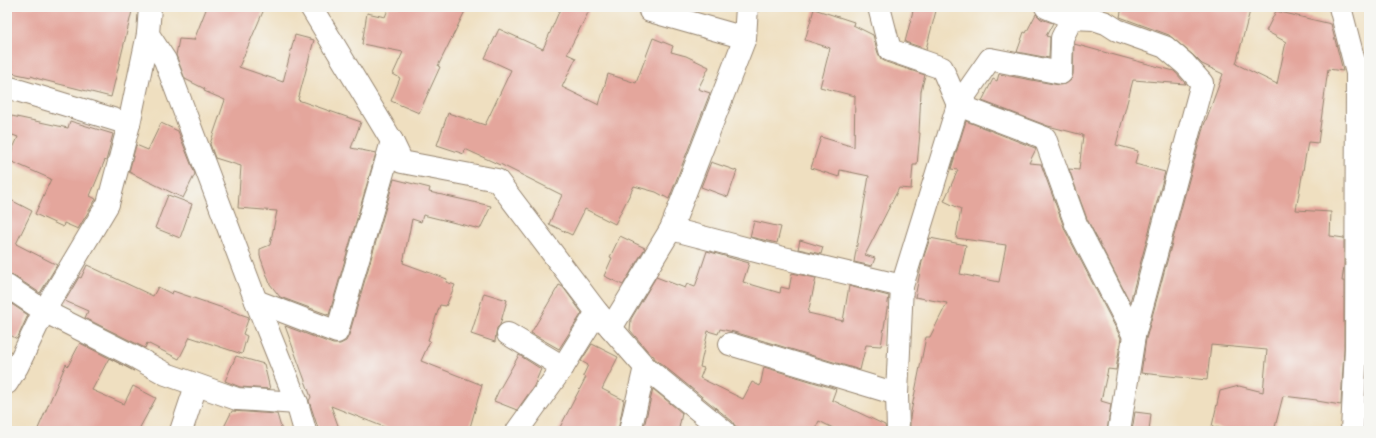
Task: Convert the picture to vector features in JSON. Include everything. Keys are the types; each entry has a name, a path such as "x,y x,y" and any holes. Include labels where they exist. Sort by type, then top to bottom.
{"street":[{"path":"10,371 108,204 129,124 148,34 150,7"},
{"path":"311,7 392,141 402,162 497,180 604,320 645,367 724,431"},
{"path":"517,431 563,367 604,320 671,229 745,38 747,7"},
{"path":"879,7 890,50 942,68 958,105 1045,138 1076,224 1134,336"},
{"path":"1046,7 1072,18 1096,13 1165,47 1202,83 1134,336 1119,431"},
{"path":"1340,7 1363,74 1363,349 1352,431"},
{"path":"650,11 745,38"},
{"path":"898,431 897,394 902,286 958,105 990,59 1061,73 1062,38 1072,18"},
{"path":"148,34 166,60 256,301 297,403 305,431"},
{"path":"7,87 129,124"},
{"path":"256,301 337,332 392,141"},
{"path":"671,229 775,256 902,286"},
{"path":"7,286 44,311 166,374 196,386 237,399 297,403"},
{"path":"508,334 563,367"},
{"path":"730,344 897,394"},
{"path":"630,431 645,367"},
{"path":"181,431 196,386"}],"building":[{"path":"7,7 133,7 111,97 31,76 7,72"},
{"path":"207,7 265,7 239,67 283,82 295,35 314,40 298,100 361,122 351,148 376,153 329,315 280,297 270,284 260,256 260,249 270,245 277,211 238,208 241,166 215,158 210,144 225,100 204,91 205,89 185,79 176,55 179,39 194,40"},
{"path":"389,7 467,7 438,66 440,67 419,113 391,101 400,78 393,74 403,52 362,44 367,13 385,17"},
{"path":"561,7 591,7 567,54 576,58 562,87 599,105 608,74 636,83 653,38 673,46 671,52 686,56 709,67 698,89 710,93 669,199 656,192 634,186 615,224 585,209 572,235 549,224 562,195 500,164 465,149 464,154 437,145 448,113 485,125 511,70 485,58 499,29 543,49"},
{"path":"914,7 937,7 926,49 905,42"},
{"path":"1122,7 1251,7 1236,64 1277,84 1286,42 1266,31 1276,11 1331,24 1343,71 1328,69 1318,143 1308,142 1296,210 1331,212 1330,236 1344,238 1344,266 1342,281 1344,281 1344,348 1341,405 1317,400 1283,396 1274,431 1257,431 1240,427 1239,431 1229,431 1212,426 1220,391 1239,386 1263,392 1267,350 1211,345 1207,380 1141,373 1146,339 1203,128 1223,74 1202,64 1169,35 1120,17"},
{"path":"814,9 854,22 853,25 873,35 881,59 925,75 921,91 920,133 917,165 913,165 911,189 899,188 865,255 875,258 872,266 854,262 869,176 840,170 839,177 811,168 821,137 854,147 855,96 820,87 830,48 805,40"},
{"path":"1036,14 1041,19 1053,23 1046,36 1050,37 1049,58 1017,52 1024,32 1026,33"},
{"path":"1074,44 1174,71 1186,84 1133,80 1116,145 1138,151 1135,164 1165,172 1130,302 1087,219 1069,169 1079,170 1083,135 1048,126 982,101 993,79 997,81 999,74 1059,85 1066,84 1071,80 1073,74"},
{"path":"7,115 68,128 70,121 113,134 106,161 105,160 90,196 96,199 78,229 64,223 63,227 35,214 51,179 8,160 18,137 7,133"},
{"path":"966,121 1036,149 1029,163 1041,164 1065,230 1121,338 1116,370 1108,369 1101,401 1111,404 1107,431 910,431 910,417 926,337 930,337 947,303 915,297 922,262 930,238 966,245 960,274 999,282 1006,245 956,238 961,209 944,201 958,170 951,169"},
{"path":"161,123 178,131 195,174 183,198 129,172 136,145 148,150"},
{"path":"711,162 737,171 728,197 701,187"},
{"path":"394,179 430,188 429,192 491,206 480,229 423,215 421,222 412,219 403,263 447,279 446,282 455,285 446,306 440,305 428,340 430,341 421,361 482,385 469,431 394,431 331,406 340,431 319,431 309,401 311,397 285,326 333,344 340,344 346,341"},
{"path":"168,195 192,204 180,238 155,228"},
{"path":"7,198 32,211 16,244 57,265 40,293 14,276 7,274"},
{"path":"754,221 781,227 777,243 750,237"},
{"path":"620,236 645,248 623,285 604,276 612,258 610,257"},
{"path":"800,240 823,247 821,254 798,249"},
{"path":"707,251 749,263 743,282 780,293 781,287 789,289 792,273 816,278 808,313 843,321 849,286 889,296 881,346 866,345 860,370 720,329 718,334 708,331 700,367 704,368 700,378 743,399 752,382 760,386 764,367 836,389 832,400 885,425 886,431 839,431 819,421 814,431 746,431 735,426 732,421 651,355 630,330 631,319 656,277 685,288 687,284 695,287"},
{"path":"87,265 153,296 158,287 172,294 173,291 249,317 243,334 247,336 242,354 190,337 179,359 147,343 145,348 85,318 88,311 65,301 79,277 81,278"},
{"path":"559,285 563,287 582,313 559,349 531,333"},
{"path":"484,293 507,300 500,325 497,328 495,342 471,334"},
{"path":"7,301 28,315 17,339 7,333"},
{"path":"80,343 109,358 92,390 124,404 133,386 156,398 138,431 37,431 66,364 68,366"},
{"path":"592,344 618,357 602,389 624,400 618,431 558,431 586,377 583,376 588,365 581,361"},
{"path":"519,355 541,369 534,386 517,410 494,401"},
{"path":"1368,355 1369,400 1366,400"},
{"path":"236,356 264,364 270,389 240,387 225,381"},
{"path":"653,389 682,413 679,428 684,431 643,431"},
{"path":"232,411 277,414 282,431 222,431"},
{"path":"1135,412 1151,414 1149,431 1132,431"}]}
